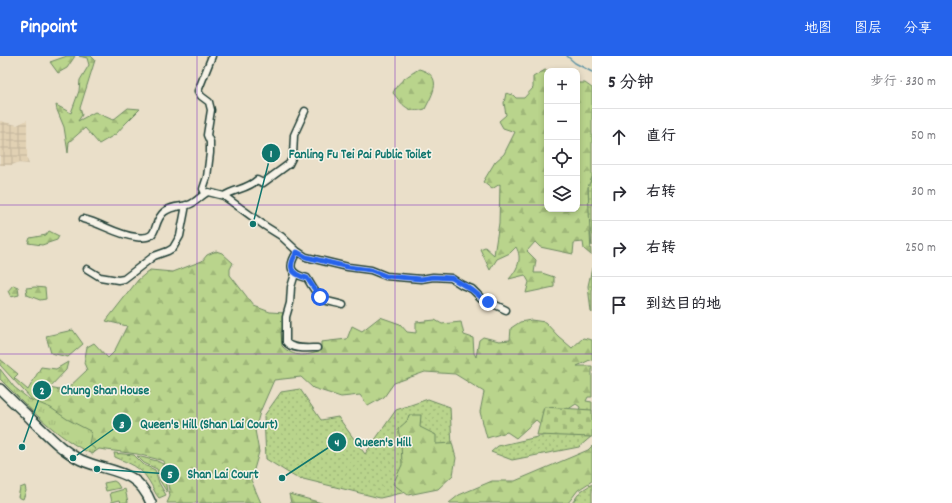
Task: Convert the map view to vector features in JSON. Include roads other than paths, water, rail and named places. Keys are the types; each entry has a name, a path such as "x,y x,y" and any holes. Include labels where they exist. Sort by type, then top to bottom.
{"street":[{"path":"205,193 203,189 207,177 210,153 210,142 207,135 211,110 209,102 201,96 198,90 212,56"},
{"path":"224,196 253,184 257,180 263,183 289,164 293,156 294,135 305,111"},
{"path":"83,219 96,222 126,235 136,238 146,238 155,232 160,216 164,211 172,207 195,202 208,192 224,196 281,236 297,252 306,257 348,267 371,270 386,276 421,279 433,277 452,278 482,298 506,310"},
{"path":"87,269 100,277 118,280 124,279 154,256 173,248 180,236 186,205"},
{"path":"297,252 293,258 293,272 297,276 307,278 318,295 323,299 343,305"},
{"path":"295,274 290,288 290,303 286,317 286,342 295,347 318,348"},
{"path":"0,389 65,451 87,462 129,476 138,482 145,491 151,503"}],"waterway":[{"path":"567,56 575,63 592,72"}],"place":[{"name":"Fanling Fu Tei Pai Public Toilet","path":"253,224"},
{"name":"Chung Shan House","path":"22,447"},
{"name":"Queen's Hill (Shan Lai Court)","path":"73,458"},
{"name":"Shan Lai Court","path":"97,469"},
{"name":"Queen's Hill","path":"282,478"}]}
